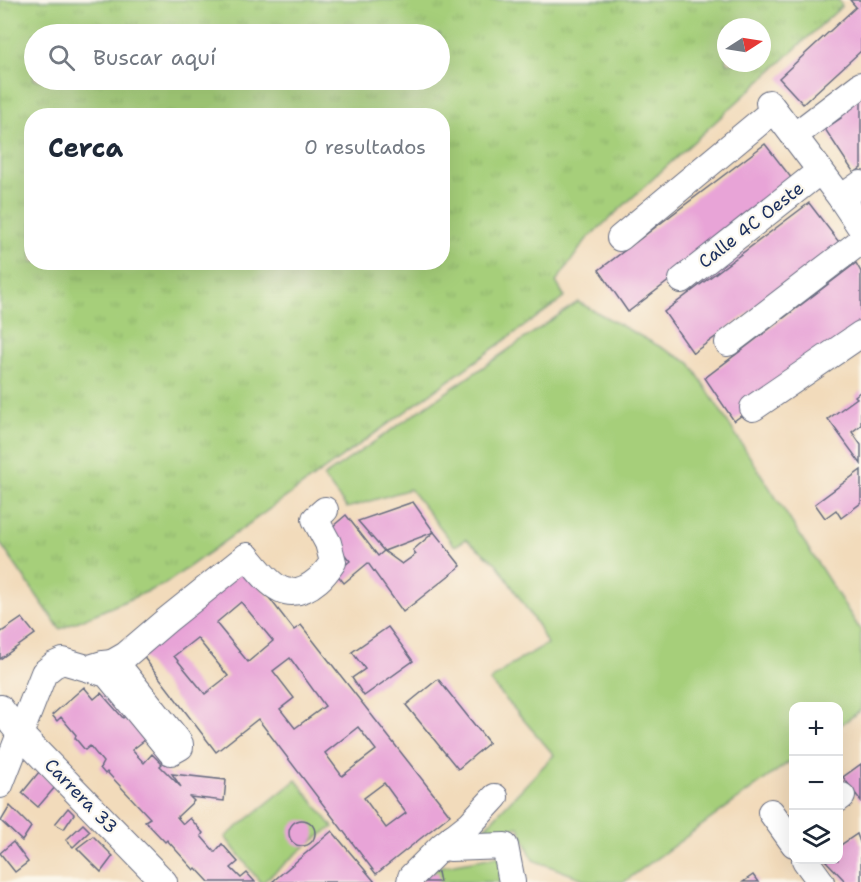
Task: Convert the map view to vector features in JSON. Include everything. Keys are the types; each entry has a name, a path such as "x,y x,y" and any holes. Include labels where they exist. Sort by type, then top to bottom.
{"street":[{"path":"794,136 861,85"},
{"path":"620,238 772,107 820,171 851,191 861,228"},
{"name":"Calle 4C Oeste","path":"682,280 820,171"},
{"path":"728,343 861,241"},
{"path":"753,408 861,334"},
{"path":"0,785 44,673 54,665 63,662 101,666 126,655 247,556 266,579 282,591 299,592 319,580 333,562 328,543 315,519 325,510"},
{"name":"Carrera 33","path":"0,708 20,734 164,882"},
{"path":"410,882 411,877 442,846 470,824 495,797"},
{"path":"771,812 789,835"},
{"path":"453,837 450,848 506,846 512,882"},
{"path":"808,864 821,882"}],"green space":[{"path":"0,0 839,0 842,6 771,71 771,18 717,18 717,72 770,72 586,240 556,282 565,297 165,584 60,629 0,543"},
{"path":"578,302 690,363 861,631 861,710 843,723 843,702 789,702 789,762 624,882 591,882 533,860 519,827 478,835 554,755 490,681 512,664 547,644 538,626 497,564 466,539 455,546 410,489 347,508 323,477"},
{"path":"296,780 333,827 308,844 263,882 260,882 225,837"},
{"path":"500,856 505,882 434,882 432,868"}],"building":[{"path":"850,0 861,0 861,51 803,104 779,78 856,7"},
{"path":"861,95 861,168 854,173 825,129 841,118 837,112"},
{"path":"765,144 796,184 628,312 599,270"},
{"path":"809,203 842,246 693,353 664,312"},
{"path":"856,263 861,272 861,326 734,421 705,378"},
{"path":"861,391 861,425 852,432 861,445 861,464 828,419 857,398 855,396"},
{"path":"861,470 861,503 841,518 836,510 825,518 815,504"},
{"path":"413,502 434,532 384,551 358,521"},
{"path":"346,515 378,556 384,551 402,564 416,554 413,550 434,532 461,566 403,612 368,563 344,583 336,573 350,561 326,532"},
{"path":"246,568 294,630 301,625 450,815 376,874 258,719 216,752 139,651","holes":["241,602 273,641 248,662 216,623","197,638 228,676 205,694 174,656","290,658 325,706 295,728 280,709 294,698 273,671","358,727 376,750 342,776 325,753","384,783 406,813 386,828 364,798"]},
{"path":"22,618 35,634 0,659 0,633"},
{"path":"388,627 413,661 364,696 352,678 365,669 352,652"},
{"path":"438,679 489,743 458,769 406,705"},
{"path":"84,687 94,699 101,693 123,718 125,716 145,740 132,750 144,763 152,754 162,764 160,766 181,787 172,774 226,780 224,801 190,797 194,801 177,817 183,824 190,818 203,833 201,836 215,852 222,844 238,862 231,868 241,878 247,873 255,882 209,882 196,868 194,870 167,840 165,842 145,821 150,818 107,772 105,774 100,768 103,762 90,746 85,750 61,717 57,721 52,715"},
{"path":"861,764 861,801 843,777"},
{"path":"39,772 56,786 38,807 22,793"},
{"path":"10,806 31,827 22,841 1,821"},
{"path":"68,808 74,814 64,829 55,824"},
{"path":"302,820 311,824 315,833 311,842 302,846 293,842 289,833 293,824"},
{"path":"83,824 90,831 73,847 66,840"},
{"path":"332,831 375,882 272,882"},
{"path":"857,834 861,845 861,882 846,882 829,864 843,864 843,844"},
{"path":"93,836 113,856 101,872 77,848"},
{"path":"13,842 28,862 15,872 0,853"},
{"path":"438,872 440,882 423,882 422,874"},
{"path":"753,875 758,882 743,882"}]}
